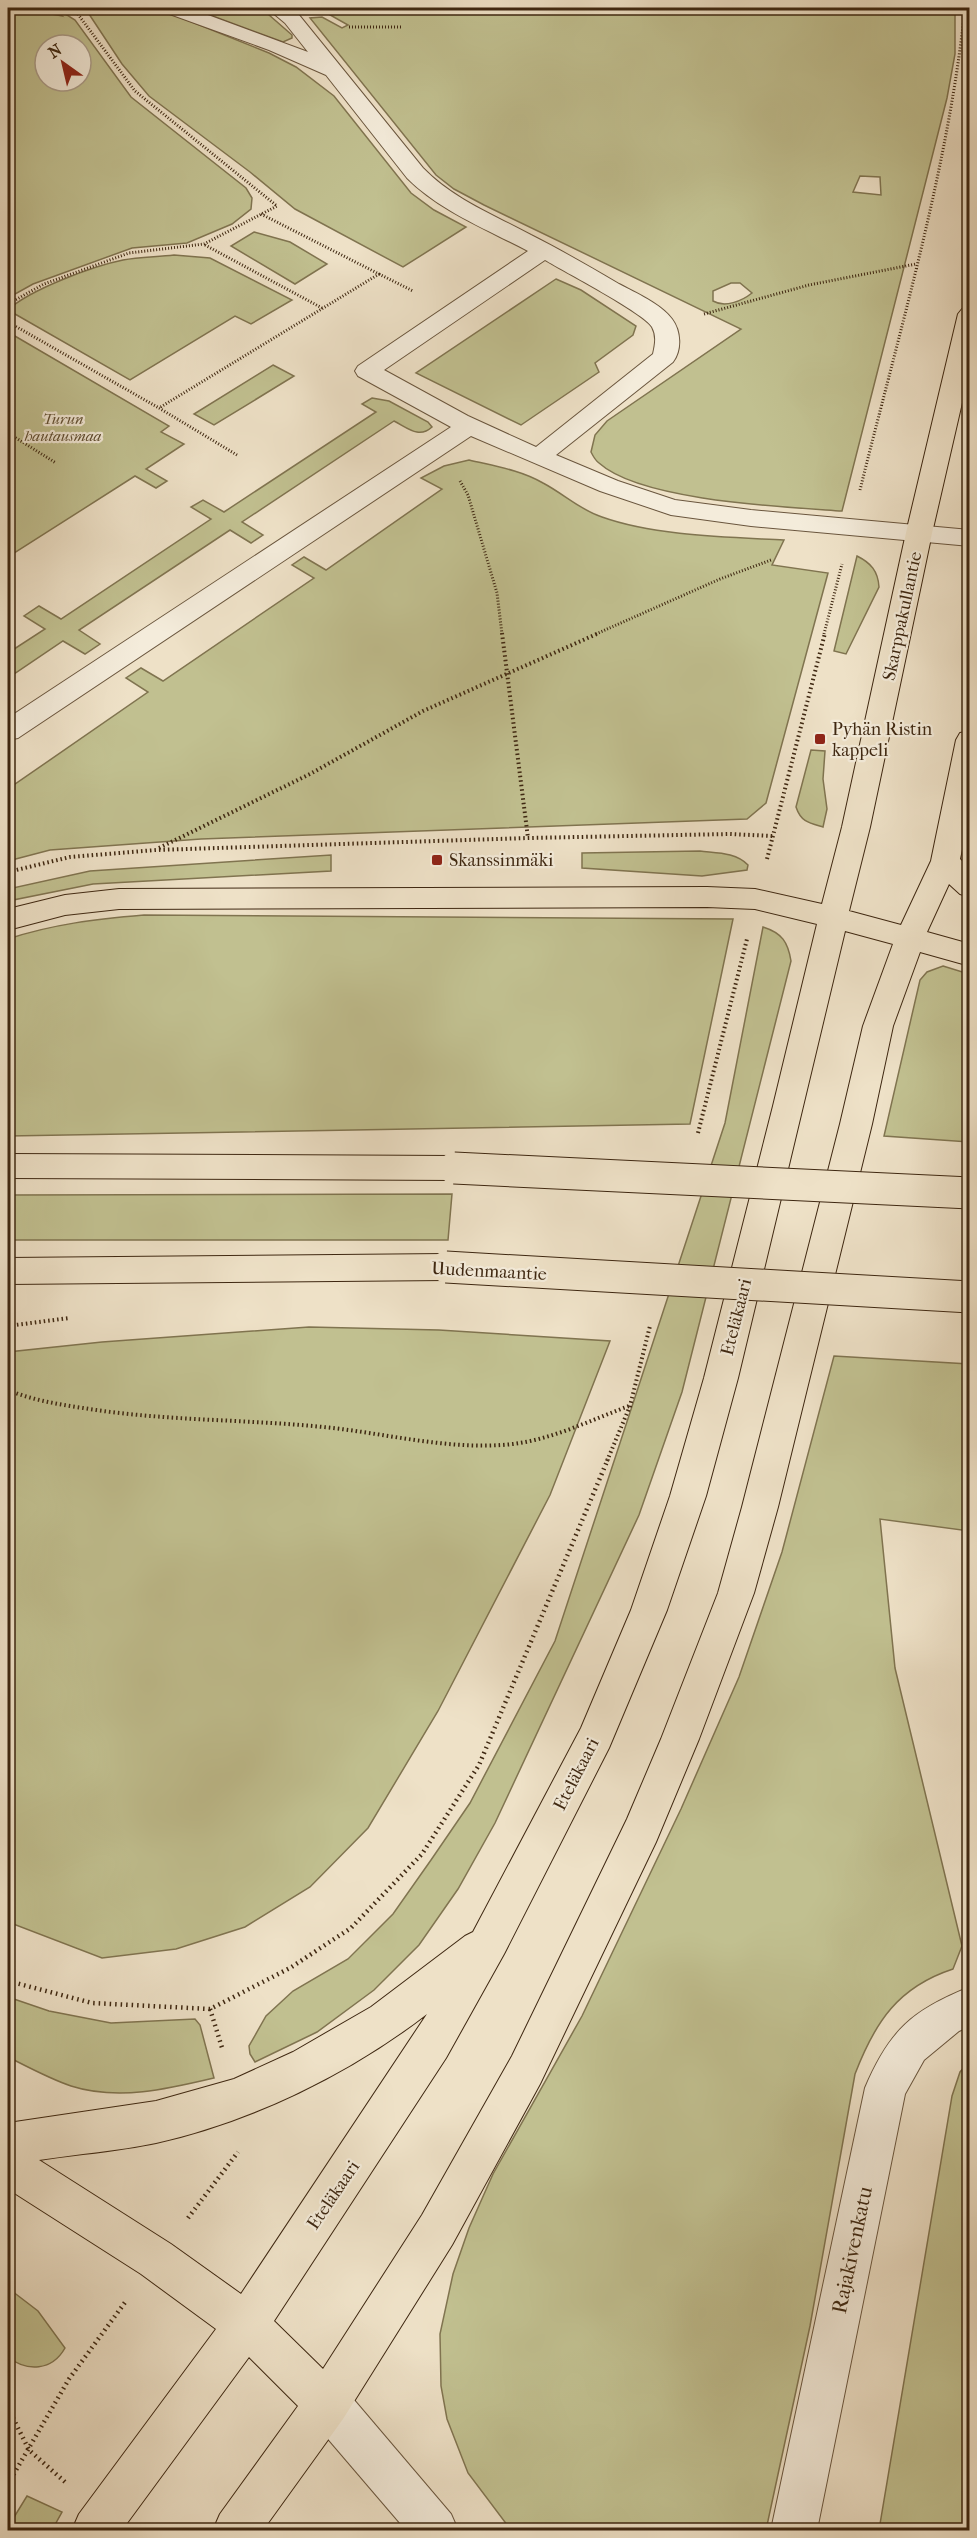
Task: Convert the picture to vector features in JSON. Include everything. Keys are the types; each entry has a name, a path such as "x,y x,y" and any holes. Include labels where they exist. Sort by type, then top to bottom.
{"main road":[{"name":"Skarppakullantie","path":"833,917 856,827 969,314"},
{"path":"236,2530 327,2403 437,2230 526,2070 642,1830 680,1739 736,1593 851,1148 878,1026 910,938 945,861 969,740"},
{"path":"945,861 969,887"},
{"path":"8,919 65,905 118,899 707,897 755,900 833,917 969,955"},
{"name":"Eteläkaari","path":"95,2530 246,2324 432,2044 490,1941 596,1736 649,1610 688,1496 721,1378 833,917"},
{"path":"8,1166 454,1168 969,1193"},
{"name":"Uudenmaantie","path":"8,1271 446,1268 969,1297"},
{"path":"8,2144 156,2122 238,2098 308,2066 385,2021 490,1941"},
{"path":"8,2165 156,2259 246,2324 327,2403"}],"street":[{"path":"171,8 276,46 334,72"},
{"path":"277,8 292,19 415,173 430,188 636,303 662,322 668,340 665,357 538,457"},
{"path":"544,250 366,371 469,426 538,457 609,486 671,507 969,538"},
{"path":"8,731 469,426"},
{"name":"Rajakivenkatu","path":"794,2530 886,2088 910,2046 945,2017 969,2006"},
{"path":"327,2403 435,2530"}],"path":[{"path":"8,304 44,284 129,253 204,244 277,206 135,91 77,13 77,8"},
{"path":"8,872 70,857 156,850 528,838 729,834 773,836 916,264 959,64 964,8"},
{"path":"344,26 402,27"},
{"path":"159,408 379,274 261,214"},
{"path":"204,244 322,309"},
{"path":"662,322 700,315 870,270 916,264"},
{"path":"8,322 237,455"},
{"path":"8,433 56,463"},
{"path":"440,446 468,495 497,593 528,838"},
{"path":"156,850 249,802 310,774 423,711 720,579 772,560"},
{"path":"696,1142 748,935"},
{"path":"8,1981 92,2003 210,2009 290,1968 351,1928 422,1854 479,1765 630,1406 653,1314"},
{"path":"8,1390 22,1397 114,1415 320,1426 430,1442 466,1443 513,1444 556,1432 630,1406"},
{"path":"204,2197 244,2145"},
{"path":"8,2484 69,2379"},
{"path":"8,2408 28,2450"}],"green space":[{"path":"8,8 39,8 36,9 37,11 62,16 53,8 56,8 75,20 84,33 33,33 33,93 93,93 93,45 131,97 246,188 252,198 251,209 232,224 187,243 132,248 33,284 8,298"},
{"path":"94,8 157,8 269,53 296,67 334,96 411,193 434,210 466,227 403,267 295,209 149,96 122,64 87,11"},
{"path":"191,8 261,8 292,35 292,38 283,42"},
{"path":"298,8 955,8 955,54 947,98 842,511 751,504 679,494 619,476 598,462 591,452 595,435 607,421 741,329 454,189 436,175 310,18 322,17 342,28 348,25 325,12 307,14","holes":["860,176 880,177 881,195 853,192","731,283 740,283 752,293 733,303 723,304 713,301 713,291"]},
{"path":"254,232 290,242 327,264 295,284 231,246"},
{"path":"174,255 210,258 292,300 251,324 235,316 130,380 8,310 46,287 110,263"},
{"path":"556,279 581,290 636,326 633,335 595,363 599,372 521,425 416,373"},
{"name":"Turun hautausmaa","path":"8,332 169,426 161,432 184,444 146,469 167,481 156,488 135,476 8,557"},
{"path":"273,365 294,376 214,425 194,414"},
{"path":"372,398 389,401 428,422 432,427 418,432 394,421 242,522 263,535 251,543 230,530 79,630 100,644 85,654 63,641 8,678 8,653 45,629 24,616 39,606 61,619 211,519 191,507 203,500 224,512 376,412 362,404"},
{"path":"469,460 526,475 551,487 586,510 623,523 668,532 784,540 772,565 828,573 766,803 747,819 201,839 50,850 8,861 8,789 148,692 126,678 141,668 163,681 314,578 292,565 304,557 326,570 442,489 421,478 444,466"},
{"path":"857,556 873,568 879,587 846,654 834,651"},
{"path":"811,750 825,751 823,779 827,809 823,827 803,819 796,807"},
{"path":"700,851 738,858 748,865 747,870 702,876 582,868 582,853"},
{"path":"331,855 331,871 93,884 8,901 8,889 90,871"},
{"path":"144,915 733,919 690,1124 8,1136 8,939 42,929 75,923"},
{"path":"763,927 775,932 783,939 791,961 682,1392 639,1515 495,1823 458,1889 419,1945 374,1990 317,2032 255,2062 250,2054 249,2046 266,2016 293,1991 348,1959 393,1914 470,1803 555,1641 725,1123"},
{"path":"943,966 969,974 969,1142 884,1136 920,980 927,972"},
{"path":"452,1194 448,1240 8,1240 8,1195"},
{"path":"309,1327 439,1330 610,1341 550,1495 438,1711 368,1828 310,1887 245,1927 176,1949 102,1958 8,1922 8,1352 102,1342"},
{"path":"834,1356 969,1364 969,1531 880,1519 895,1668 962,1946 953,1969 917,1986 891,2009 871,2038 855,2074 810,2326 766,2530 511,2530 468,2473 447,2419 441,2386 440,2334 453,2274 469,2228 493,2174 582,2016 681,1809 739,1677 782,1552"},
{"path":"8,1997 49,2011 111,2023 195,2019 200,2025 214,2078 179,2086 125,2093 107,2093 63,2083 8,2057"},
{"path":"969,2062 969,2530 879,2530 952,2096 960,2072"},
{"path":"8,2288 38,2311 65,2348 60,2356 46,2365 31,2367 8,2357"},
{"path":"27,2496 62,2512 52,2530 8,2530"}],"place":[{"name":"Pyhän Ristin kappeli","path":"820,739"},
{"name":"Skanssinmäki","path":"437,860"}]}
